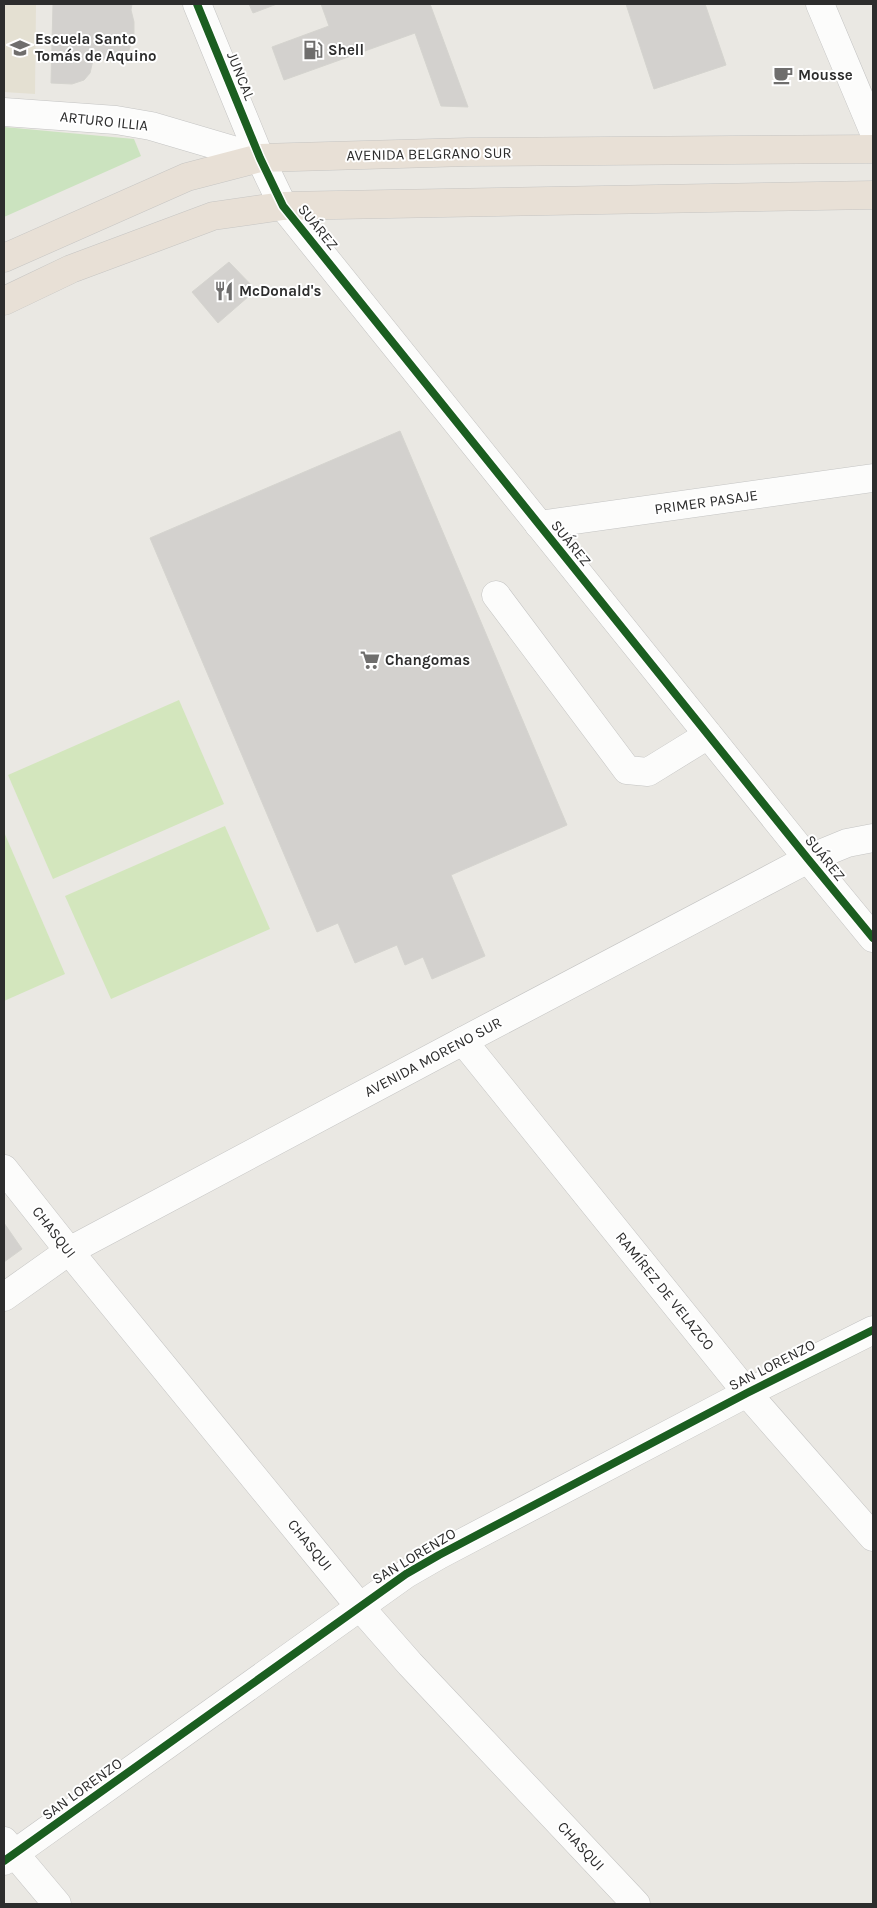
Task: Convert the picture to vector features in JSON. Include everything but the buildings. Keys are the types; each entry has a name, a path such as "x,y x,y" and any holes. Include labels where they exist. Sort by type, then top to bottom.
{"highway":[{"name":"AVENIDA BELGRANO SUR","path":"4,258 187,178 260,158 468,152 873,149"},
{"path":"4,301 71,269 213,216 283,206 873,195"}],"street":[{"name":"JUNCAL","path":"197,4 260,158"},
{"path":"820,4 873,130"},
{"name":"ARTURO ILLIA","path":"4,112 116,120 151,126 260,158"},
{"name":"SUÁREZ","path":"260,158 283,206 873,938"},
{"name":"PRIMER PASAJE","path":"539,525 873,478"},
{"path":"496,595 627,770 648,772 708,735"},
{"name":"AVENIDA MORENO SUR","path":"4,1297 69,1251 463,1041 808,859 847,843 873,838"},
{"name":"RAMÍREZ DE VELAZCO","path":"463,1041 747,1393 873,1537"},
{"name":"CHASQUI","path":"4,1169 360,1607 410,1664 636,1904"},
{"name":"SAN LORENZO","path":"7,1852 406,1574 747,1393 873,1330"},
{"path":"7,1852 56,1904"}],"shaded area":[{"name":"Escuela Santo Tomás de Aquino","path":"4,4 36,4 35,94 4,92"}],"green space":[{"path":"4,127 134,139 141,156 4,217"},
{"path":"179,700 224,804 53,879 8,775"},
{"path":"225,826 270,929 111,999 65,896"},
{"path":"4,832 65,974 4,1001"}],"cycle path":[{"path":"197,4 260,158 283,206 873,938"},
{"path":"4,1861 406,1574 747,1393 873,1330"}],"place":[{"name":"Escuela Santo Tomás de Aquino","path":"20,48"},
{"name":"Shell","path":"313,50"},
{"name":"Mousse","path":"783,75"},
{"name":"McDonald's","path":"224,291"},
{"name":"Changomas","path":"370,660"}]}
